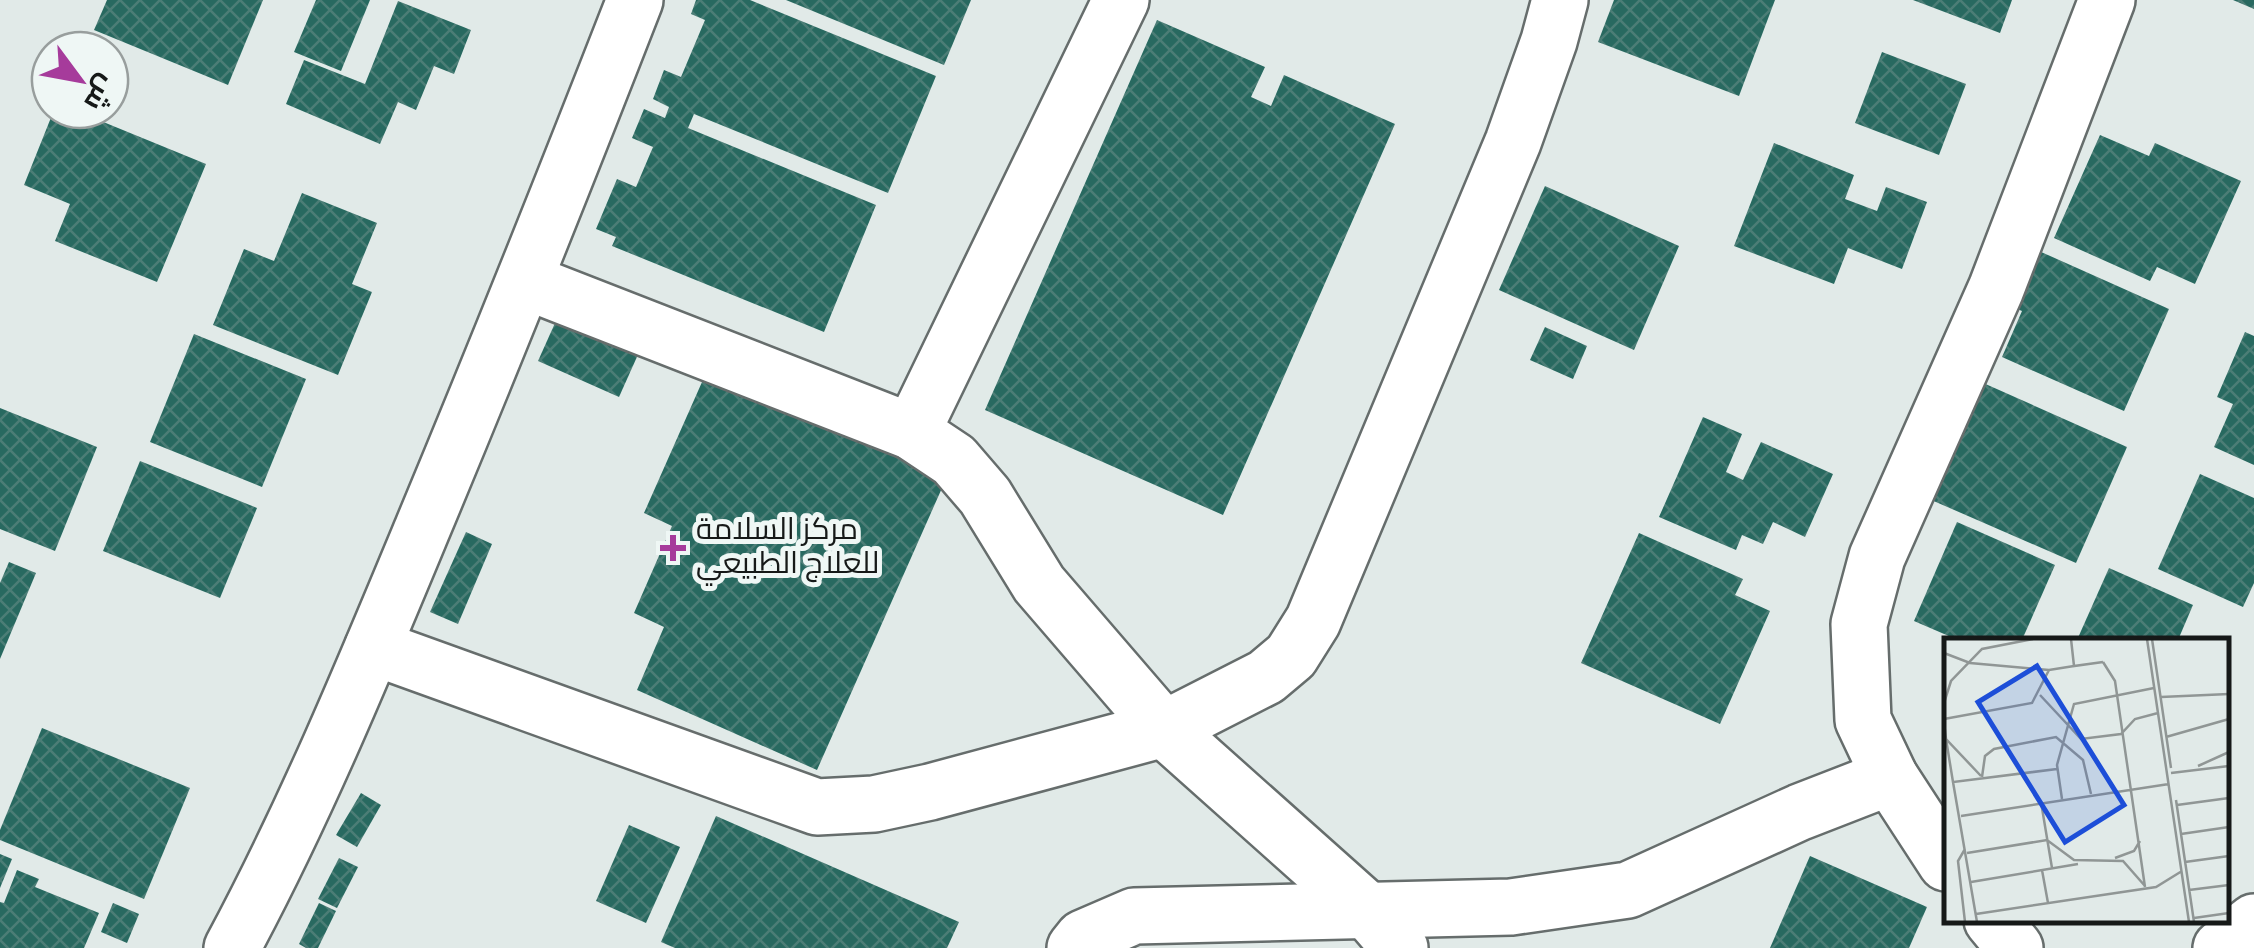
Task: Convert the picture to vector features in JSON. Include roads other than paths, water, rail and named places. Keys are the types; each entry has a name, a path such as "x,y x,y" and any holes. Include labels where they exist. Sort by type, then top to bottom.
{"street":[{"path":"912,432 1121,0"},
{"path":"373,646 818,808 893,800 1164,728 1266,677 1291,656 1313,621 1512,142 1549,42 1560,0"},
{"path":"1944,860 1890,777 1863,720 1859,624 1877,557 1996,289 2107,0"},
{"path":"232,948 277,864 373,646 525,281 627,2"},
{"path":"525,281 912,432 954,460 985,496 1040,584 1164,728 1384,929"},
{"path":"1076,948 1084,938 1134,916 1384,929 1628,890 1800,812 1890,777"},
{"path":"2221,948 2254,922"},
{"path":"1994,923 2015,948"}],"place":[{"name":"مركز السلامة للعلاج الطبيعي","path":"673,548"}]}
